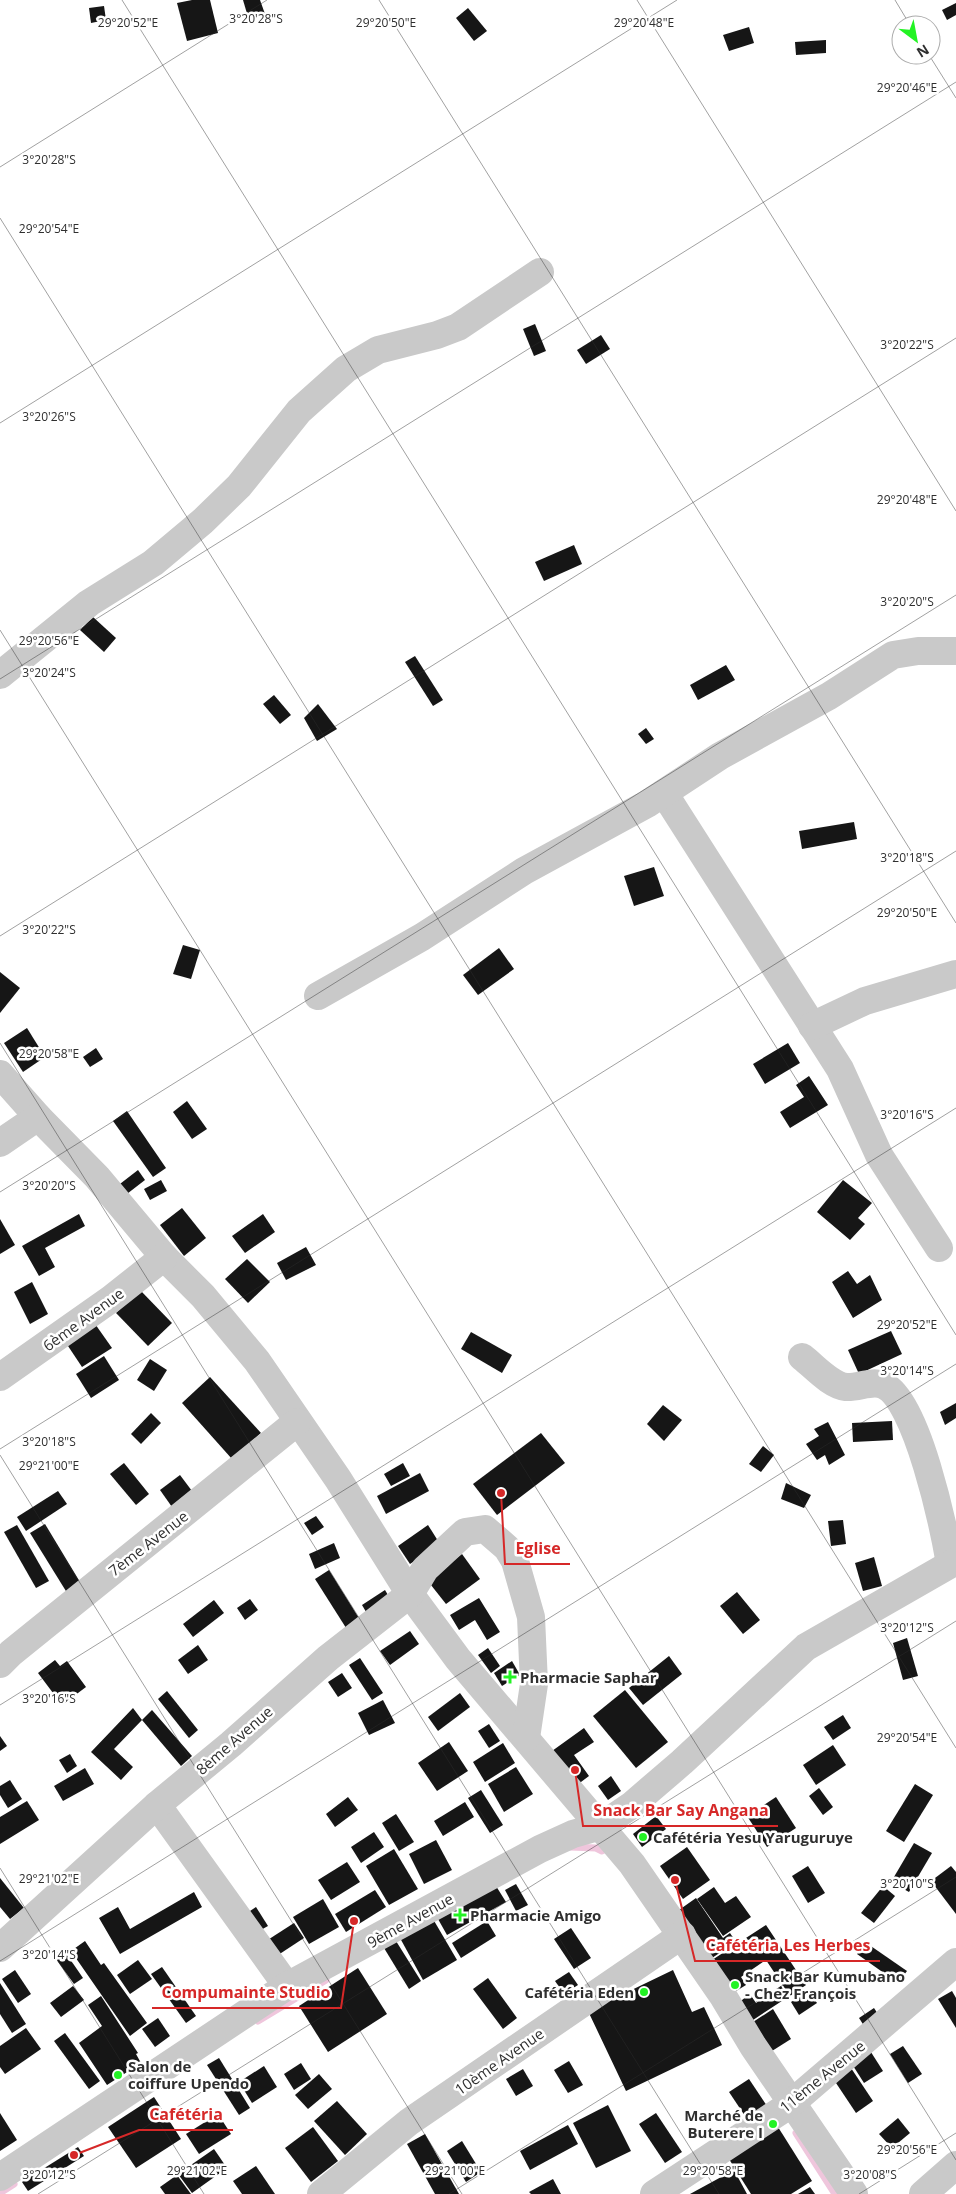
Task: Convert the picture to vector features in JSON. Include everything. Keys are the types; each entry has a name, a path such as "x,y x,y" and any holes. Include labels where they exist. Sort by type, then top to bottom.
{"street":[{"path":"0,675 88,603 153,563 203,521 239,486 299,411 346,369 378,350 438,335 458,327 540,272"},
{"path":"318,996 422,937 524,872 664,792 720,756 829,696 893,656 918,651 956,651"},
{"path":"664,792 840,1069 879,1155 939,1248"},
{"path":"812,1026 865,1001 956,974"},
{"path":"0,1074 38,1118 97,1177 164,1258 203,1296 245,1346 338,1479 410,1594 458,1659 610,1836 674,1940 724,1996 753,2046 784,2108 854,2194"},
{"path":"0,1143 38,1118"},
{"name":"6ème Avenue","path":"0,1377 111,1299 164,1258"},
{"path":"802,1357 838,1385 855,1387 882,1384 891,1389 897,1397 908,1414 944,1524 953,1562"},
{"name":"7ème Avenue","path":"0,1664 11,1653 297,1422"},
{"name":"8ème Avenue","path":"0,1948 157,1806 231,1744 328,1658 410,1594 425,1569 465,1532 485,1529 507,1548 515,1561 531,1617 534,1684 526,1738"},
{"name":"9ème Avenue","path":"0,2178 287,1986 540,1849 573,1834 610,1836 632,1805 682,1762 806,1647 953,1562"},
{"path":"157,1806 287,1986"},
{"name":"10ème Avenue","path":"321,2194 409,2122 674,1940"},
{"name":"11ème Avenue","path":"654,2194 784,2108 956,1962"},
{"path":"923,2194 956,2165"}],"building":[{"path":"192,0 210,0 218,33 187,41 177,3"},
{"path":"243,0 260,0 265,14 248,17"},
{"path":"956,3 956,15 947,20 942,10"},
{"path":"104,6 106,20 91,23 89,8"},
{"path":"468,8 487,31 474,41 456,18"},
{"path":"749,27 754,43 729,51 723,35"},
{"path":"826,40 826,53 796,55 795,42"},
{"path":"535,324 546,351 534,356 523,329"},
{"path":"601,335 610,349 586,364 577,350"},
{"path":"574,545 582,564 544,581 535,562"},
{"path":"93,617 116,638 104,652 80,630"},
{"path":"415,656 443,700 433,706 405,662"},
{"path":"726,665 735,680 698,700 690,685"},
{"path":"274,695 291,715 280,724 263,704"},
{"path":"318,704 337,729 317,741 304,718"},
{"path":"646,728 654,739 646,744 638,734"},
{"path":"854,822 857,839 802,849 799,831"},
{"path":"654,867 664,896 634,906 624,876"},
{"path":"183,945 200,950 191,979 173,974"},
{"path":"499,948 514,969 478,995 463,975"},
{"path":"0,972 20,988 0,1013"},
{"path":"27,1028 45,1057 23,1072 4,1043"},
{"path":"788,1043 800,1063 765,1084 753,1064"},
{"path":"96,1048 103,1059 90,1067 83,1057"},
{"path":"809,1076 828,1105 790,1128 780,1112 804,1097 796,1085"},
{"path":"187,1101 207,1129 192,1139 173,1112"},
{"path":"127,1111 166,1168 153,1177 113,1121"},
{"path":"138,1170 145,1180 123,1197 116,1187"},
{"path":"161,1180 167,1191 150,1200 144,1189"},
{"path":"843,1180 872,1203 858,1218 865,1224 850,1240 817,1212"},
{"path":"182,1208 206,1238 184,1256 160,1225"},
{"path":"79,1214 85,1226 45,1248 55,1267 39,1276 22,1246"},
{"path":"263,1214 275,1232 245,1253 232,1236"},
{"path":"0,1219 15,1245 0,1254"},
{"path":"306,1247 316,1265 286,1280 277,1263"},
{"path":"247,1259 270,1282 248,1303 225,1279"},
{"path":"848,1271 857,1284 870,1275 882,1300 853,1318 832,1282"},
{"path":"32,1282 48,1314 30,1324 14,1292"},
{"path":"140,1290 172,1323 148,1346 116,1313"},
{"path":"93,1321 112,1348 82,1367 64,1340"},
{"path":"891,1331 902,1354 859,1374 848,1350"},
{"path":"471,1332 512,1355 502,1373 461,1349"},
{"path":"104,1356 119,1380 91,1398 76,1374"},
{"path":"150,1359 167,1370 154,1391 137,1380"},
{"path":"210,1377 261,1433 232,1459 182,1403"},
{"path":"956,1403 956,1418 945,1425 940,1412"},
{"path":"663,1405 682,1420 664,1441 647,1424"},
{"path":"151,1413 161,1423 141,1444 131,1434"},
{"path":"892,1421 893,1440 853,1442 852,1423"},
{"path":"828,1422 845,1455 829,1465 825,1455 817,1460 806,1444 819,1436 814,1429"},
{"path":"541,1433 565,1463 497,1515 473,1484"},
{"path":"763,1446 774,1455 761,1472 749,1464"},
{"path":"124,1463 149,1494 136,1505 110,1474"},
{"path":"403,1463 410,1476 391,1486 384,1474"},
{"path":"420,1473 429,1491 386,1514 377,1496"},
{"path":"180,1475 192,1491 172,1507 160,1490"},
{"path":"786,1483 811,1495 804,1508 781,1499"},
{"path":"58,1491 67,1504 26,1531 17,1517"},
{"path":"316,1516 324,1527 312,1535 304,1523"},
{"path":"843,1520 846,1544 831,1546 828,1521"},
{"path":"45,1524 83,1587 69,1596 30,1533"},
{"path":"17,1525 49,1581 36,1588 4,1532"},
{"path":"428,1525 440,1544 410,1564 398,1546"},
{"path":"334,1543 340,1558 315,1569 309,1554"},
{"path":"462,1554 480,1579 446,1604 427,1580"},
{"path":"874,1557 882,1586 863,1591 855,1563"},
{"path":"329,1570 362,1623 348,1631 315,1579"},
{"path":"385,1590 392,1602 369,1617 362,1605"},
{"path":"737,1592 760,1620 743,1634 720,1606"},
{"path":"479,1598 500,1632 487,1640 475,1620 459,1630 450,1615"},
{"path":"250,1599 258,1610 245,1620 237,1608"},
{"path":"214,1600 224,1613 193,1637 183,1624"},
{"path":"410,1631 419,1644 390,1665 380,1651"},
{"path":"907,1638 918,1676 903,1680 893,1643"},
{"path":"198,1645 208,1660 188,1674 178,1660"},
{"path":"488,1648 500,1666 491,1673 478,1655"},
{"path":"669,1656 682,1674 643,1705 629,1688"},
{"path":"360,1658 383,1693 372,1700 349,1665"},
{"path":"55,1660 60,1666 67,1661 86,1687 62,1705 38,1673"},
{"path":"512,1661 520,1675 502,1686 494,1673"},
{"path":"342,1673 352,1688 338,1697 328,1682"},
{"path":"625,1690 668,1742 636,1768 593,1716"},
{"path":"167,1691 198,1730 189,1738 158,1699"},
{"path":"460,1693 470,1707 438,1731 428,1717"},
{"path":"383,1700 395,1723 369,1735 358,1713"},
{"path":"133,1708 142,1720 114,1749 133,1767 121,1780 91,1752"},
{"path":"152,1710 192,1756 181,1766 142,1720"},
{"path":"843,1715 851,1728 833,1740 824,1727"},
{"path":"489,1724 500,1741 489,1748 478,1731"},
{"path":"584,1728 594,1742 574,1755 589,1776 577,1785 552,1751"},
{"path":"0,1736 7,1746 0,1751"},
{"path":"449,1742 468,1771 437,1791 418,1763"},
{"path":"503,1743 515,1763 485,1782 473,1762"},
{"path":"833,1745 846,1765 816,1785 803,1765"},
{"path":"70,1754 77,1766 67,1773 59,1760"},
{"path":"516,1767 533,1794 504,1812 488,1784"},
{"path":"85,1768 94,1784 63,1801 54,1786"},
{"path":"611,1776 621,1791 608,1800 598,1786"},
{"path":"10,1780 22,1799 8,1808 0,1795 0,1786"},
{"path":"915,1784 933,1795 904,1842 886,1831"},
{"path":"819,1788 833,1807 823,1815 809,1796"},
{"path":"481,1790 503,1825 490,1833 468,1798"},
{"path":"348,1797 358,1810 335,1827 326,1814"},
{"path":"776,1797 796,1828 767,1847 747,1816"},
{"path":"27,1801 39,1820 0,1844 0,1817"},
{"path":"465,1802 474,1817 443,1836 434,1821"},
{"path":"396,1814 414,1842 399,1851 382,1823"},
{"path":"656,1816 666,1829 642,1847 633,1834"},
{"path":"374,1832 384,1847 361,1863 351,1847"},
{"path":"436,1840 452,1870 424,1884 409,1854"},
{"path":"914,1843 932,1853 909,1892 891,1882"},
{"path":"687,1847 710,1880 683,1899 660,1866"},
{"path":"394,1849 418,1889 389,1905 366,1866"},
{"path":"347,1862 360,1882 331,1900 318,1880"},
{"path":"808,1866 825,1893 808,1903 792,1876"},
{"path":"951,1866 956,1872 956,1914 931,1881"},
{"path":"0,1878 24,1908 10,1919 0,1907"},
{"path":"516,1884 528,1905 516,1911 505,1890"},
{"path":"496,1886 506,1902 447,1935 438,1919"},
{"path":"883,1886 895,1896 874,1923 861,1913"},
{"path":"714,1887 725,1903 736,1896 751,1917 723,1936 697,1899"},
{"path":"375,1890 386,1907 346,1932 335,1914"},
{"path":"194,1892 202,1907 120,1954 99,1918 118,1907 130,1929"},
{"path":"696,1898 723,1938 730,1933 736,1942 712,1958 679,1910"},
{"path":"323,1899 339,1927 309,1944 293,1917"},
{"path":"256,1907 268,1926 259,1931 247,1913"},
{"path":"433,1919 457,1960 423,1980 400,1938"},
{"path":"487,1921 496,1936 461,1958 452,1943"},
{"path":"294,1923 304,1938 272,1959 263,1943"},
{"path":"766,1925 806,1985 790,1996 766,1960 741,1977 746,1985 733,1993 712,1960"},
{"path":"571,1928 591,1958 574,1969 554,1939"},
{"path":"85,1941 101,1965 104,1963 147,2023 130,2036 71,1951"},
{"path":"396,1941 421,1981 409,1989 384,1948"},
{"path":"865,1942 907,1971 898,1983 857,1954"},
{"path":"63,1949 83,1978 74,1984 53,1955"},
{"path":"138,1960 152,1979 130,1994 117,1975"},
{"path":"162,1967 196,2016 186,2023 151,1974"},
{"path":"358,1968 387,2014 328,2052 299,2006"},
{"path":"15,1970 31,1994 18,2003 2,1979"},
{"path":"673,1970 692,2012 704,2007 722,2045 626,2091 588,2011"},
{"path":"569,1972 578,1985 564,1994 555,1981"},
{"path":"488,1978 517,2018 503,2029 473,1989"},
{"path":"0,1983 26,2024 12,2033 0,2014"},
{"path":"73,1986 84,2000 61,2017 50,2003"},
{"path":"781,1986 788,1997 750,2022 738,2003 750,1994 756,2003"},
{"path":"809,1991 817,2003 799,2015 791,2002"},
{"path":"952,1991 956,1998 956,2028 938,1999"},
{"path":"101,1996 138,2053 136,2054 141,2063 107,2085 79,2043 102,2026 88,2005"},
{"path":"874,2008 883,2022 868,2032 859,2018"},
{"path":"773,2009 791,2039 772,2051 753,2022"},
{"path":"158,2018 170,2036 155,2047 142,2029"},
{"path":"26,2028 41,2049 5,2074 0,2067 0,2046"},
{"path":"65,2033 100,2081 89,2089 54,2041"},
{"path":"903,2046 922,2074 908,2083 890,2054"},
{"path":"869,2049 883,2071 864,2083 850,2061"},
{"path":"219,2058 250,2108 239,2115 207,2065"},
{"path":"569,2061 583,2085 568,2093 554,2070"},
{"path":"301,2063 311,2079 294,2090 284,2074"},
{"path":"849,2065 873,2101 856,2113 832,2077"},
{"path":"264,2066 277,2087 252,2103 239,2082"},
{"path":"523,2069 533,2086 516,2096 506,2079"},
{"path":"319,2074 332,2089 308,2109 295,2095"},
{"path":"749,2079 769,2109 749,2122 729,2092"},
{"path":"154,2097 181,2139 136,2168 108,2127"},
{"path":"337,2101 367,2134 345,2155 314,2121"},
{"path":"608,2105 631,2151 596,2168 573,2123"},
{"path":"0,2113 17,2140 0,2151"},
{"path":"656,2113 682,2152 665,2163 639,2124"},
{"path":"218,2114 231,2134 199,2154 186,2134"},
{"path":"898,2118 910,2133 892,2148 879,2134"},
{"path":"568,2125 578,2144 530,2170 520,2151"},
{"path":"313,2127 338,2161 311,2182 285,2148"},
{"path":"778,2127 812,2181 791,2194 751,2194 729,2159"},
{"path":"425,2134 459,2194 435,2194 407,2144"},
{"path":"462,2141 481,2172 466,2182 447,2151"},
{"path":"78,2147 84,2156 28,2191 22,2182"},
{"path":"214,2149 227,2168 192,2193 178,2174"},
{"path":"256,2166 275,2194 242,2194 233,2181"},
{"path":"734,2170 747,2194 690,2194"},
{"path":"177,2175 191,2194 165,2194 160,2187"},
{"path":"553,2179 561,2194 531,2194 529,2192"},
{"path":"810,2187 815,2194 798,2194"}],"waterway":[{"path":"570,1847 596,1848 602,1851 609,1847"},
{"path":"258,2021 326,1980"},
{"path":"796,2133 835,2194"},
{"path":"0,2193 14,2184"}],"place":[{"name":"Eglise","path":"501,1493"},
{"name":"Pharmacie Saphar","path":"510,1677"},
{"name":"Snack Bar Say Angana","path":"575,1770"},
{"name":"Cafétéria Yesu Yaruguruye","path":"643,1837"},
{"name":"Cafétéria Les Herbes","path":"675,1880"},
{"name":"Pharmacie Amigo","path":"460,1915"},
{"name":"Compumainte Studio","path":"354,1921"},
{"name":"Snack Bar Kumubano - Chez François","path":"735,1985"},
{"name":"Cafétéria Eden","path":"644,1992"},
{"name":"Salon de coiffure Upendo","path":"118,2075"},
{"name":"Marché de Buterere I","path":"773,2124"},
{"name":"Cafétéria","path":"74,2155"}]}
